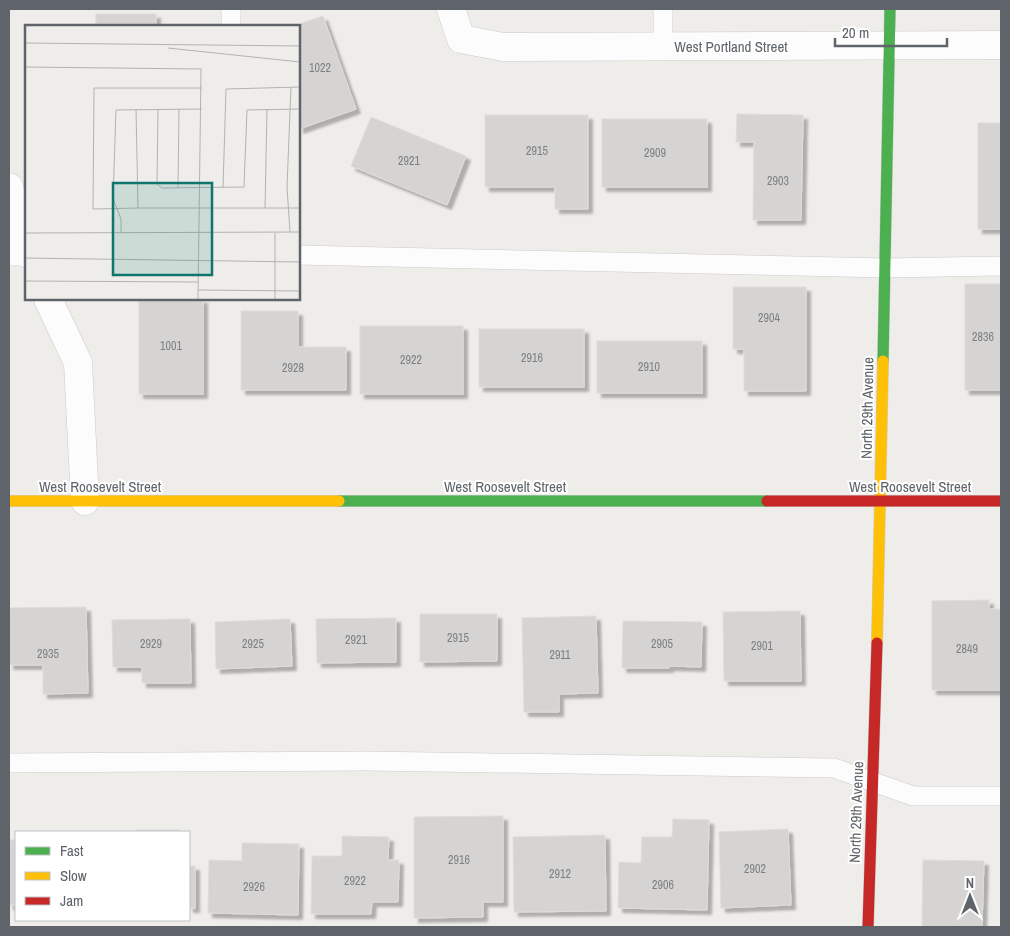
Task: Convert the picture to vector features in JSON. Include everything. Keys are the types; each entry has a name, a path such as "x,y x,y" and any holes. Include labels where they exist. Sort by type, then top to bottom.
{"street":[{"name":"West Portland Street","path":"451,9 461,39 503,47 1001,45"},
{"name":"North 29th Avenue","path":"868,927 880,502 890,9"},
{"path":"9,187 25,250"},
{"path":"48,300 78,363 85,501"},
{"name":"West Roosevelt Street","path":"9,501 1001,501"}],"lane":[{"path":"230,9 231,25"},
{"path":"663,9 663,46"},
{"path":"9,256 25,254"},
{"path":"300,255 885,268 1001,266"},
{"path":"9,762 367,761 834,768 913,796 1001,796"}],"building":[{"path":"96,14 156,14 156,25 96,25"},
{"path":"323,16 356,109 300,129 300,25 297,25"},
{"path":"737,114 803,115 801,220 753,220 754,142 736,142"},
{"path":"485,115 588,115 588,209 555,209 555,187 485,187"},
{"path":"371,117 466,156 447,205 351,166"},
{"path":"602,119 707,119 707,187 602,187"},
{"path":"978,123 1001,123 1001,229 978,229"},
{"path":"965,284 1001,284 1001,390 965,390"},
{"path":"733,287 806,287 806,391 744,391 744,349 733,349"},
{"path":"139,300 203,300 203,394 139,394"},
{"path":"241,311 298,311 298,347 346,347 346,390 241,390"},
{"path":"360,326 463,326 463,394 360,394"},
{"path":"479,329 584,329 584,387 479,387"},
{"path":"597,341 702,341 702,393 597,393"},
{"path":"989,600 989,609 1001,609 1001,690 932,690 932,601"},
{"path":"86,607 88,693 43,694 43,665 9,665 9,608"},
{"path":"800,611 801,681 724,681 723,612"},
{"path":"420,614 497,614 497,661 420,662"},
{"path":"596,616 598,693 559,694 559,712 524,712 522,618"},
{"path":"396,618 396,662 317,663 316,619"},
{"path":"190,619 191,683 142,683 142,667 113,667 112,620"},
{"path":"290,619 292,666 216,669 215,622"},
{"path":"623,621 702,622 701,667 622,668"},
{"path":"503,816 503,902 483,902 483,917 414,918 414,817"},
{"path":"673,819 709,820 707,910 618,908 619,862 641,863 642,837 672,837"},
{"path":"788,829 791,905 721,908 719,832"},
{"path":"136,830 179,830 179,831"},
{"path":"605,835 606,911 514,912 513,837"},
{"path":"342,836 389,837 388,860 399,860 398,902 372,902 371,914 311,914 312,856 342,856"},
{"path":"9,840 15,840 15,905 9,905"},
{"path":"242,843 299,844 298,915 208,913 209,860 242,861"},
{"path":"923,860 984,861 982,927 922,927"},
{"path":"190,866 195,866 195,908 190,908"}],"traffic: fast":[{"path":"883,361 890,9"},
{"path":"339,501 767,501"}],"traffic: slow":[{"path":"877,643 883,361"},
{"path":"9,501 339,501"}],"traffic: jam":[{"path":"767,501 1001,501"},
{"path":"868,927 877,643"}]}
